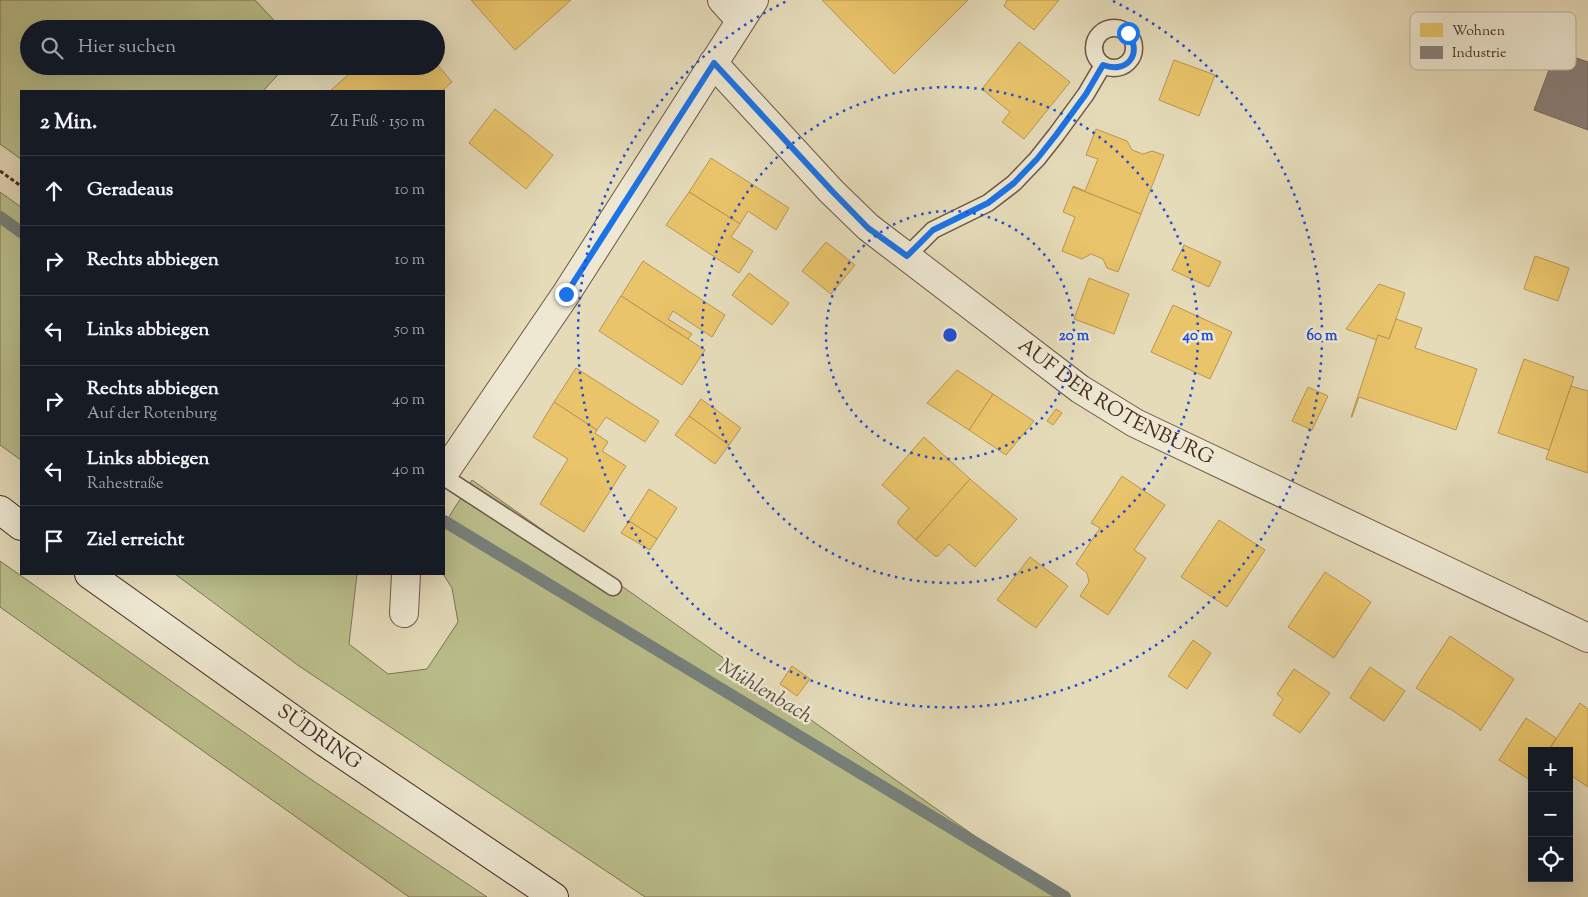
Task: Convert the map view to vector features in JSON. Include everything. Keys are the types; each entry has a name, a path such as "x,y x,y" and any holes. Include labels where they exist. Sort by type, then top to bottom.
{"street":[{"path":"445,472 566,294 714,63 739,7"},
{"name":"AUF DER ROTENBURG","path":"714,63 868,228 1080,389 1135,424 1588,638"},
{"path":"0,510 20,525"},
{"name":"SÜDRING","path":"90,575 326,743 554,897"},
{"path":"404,613 406,575"}],"lane":[{"path":"907,256 933,230 988,203 1014,183 1037,159 1056,135 1086,94 1103,65"},
{"path":"445,478 613,587"}],"path":[{"path":"0,171 20,185"}],"green space":[{"path":"0,0 255,0 274,20 20,20 20,75 278,75 264,90 20,90 20,158 0,144"},
{"path":"0,192 20,206 20,459 0,445"},
{"path":"472,480 1061,897 645,897 299,666 176,575 357,575 349,644 388,674 427,669 458,622 452,588 444,575 445,523"},
{"path":"0,561 309,778 487,897 409,897 0,607"}],"building: Wohnen":[{"path":"471,0 571,0 515,50"},
{"path":"822,0 968,0 894,74"},
{"path":"1007,0 1059,0 1034,30 1004,6"},
{"path":"1019,42 1070,82 1024,139 1002,122 1010,112 982,89"},
{"path":"1174,60 1215,75 1199,116 1159,100"},
{"path":"445,74 452,82 443,90 331,90 348,75"},
{"path":"495,109 553,155 526,189 469,143"},
{"path":"1096,129 1127,141 1132,150 1143,154 1152,151 1164,155 1141,214 1073,187 1085,191 1098,159 1086,155"},
{"path":"711,158 789,208 776,230 748,211 740,224 689,192"},
{"path":"1073,187 1141,214 1118,272 1107,268 1103,259 1091,254 1082,259 1062,251 1075,217 1063,212"},
{"path":"689,192 740,224 731,237 753,251 739,273 666,225"},
{"path":"826,242 855,265 831,294 802,271"},
{"path":"1184,245 1221,262 1209,287 1172,270"},
{"path":"1535,256 1569,268 1558,301 1524,289"},
{"path":"643,261 725,315 712,337 673,311 668,319 692,334 688,339 621,296"},
{"path":"749,273 789,303 772,325 732,295"},
{"path":"1089,278 1129,294 1114,334 1074,319"},
{"path":"1379,284 1405,293 1389,339 1378,335 1377,340 1346,329"},
{"path":"621,296 705,350 682,385 599,331"},
{"path":"1173,305 1232,332 1210,379 1151,352"},
{"path":"1396,319 1422,328 1415,348 1477,369 1456,430 1359,397 1351,417 1378,335 1389,339"},
{"path":"1524,359 1574,377 1549,450 1498,433"},
{"path":"576,368 659,421 645,442 606,417 597,430 554,402"},
{"path":"957,370 993,394 969,430 927,403"},
{"path":"1571,386 1588,391 1588,473 1546,459"},
{"path":"1308,387 1328,396 1312,430 1292,421"},
{"path":"993,394 1034,421 1006,455 969,430"},
{"path":"701,399 741,428 729,445 689,416"},
{"path":"554,402 597,430 595,433 608,442 602,451 626,466 584,532 540,504 568,459 533,437"},
{"path":"1056,409 1062,413 1053,425 1047,421"},
{"path":"689,416 729,445 715,464 675,435"},
{"path":"924,437 970,479 916,540 898,524 898,521 909,508 882,485"},
{"path":"1122,476 1165,505 1134,550 1146,558 1108,615 1080,596 1089,582 1087,573 1076,564 1100,528 1091,523"},
{"path":"970,479 1017,519 975,567 949,544 938,556 935,556 916,540"},
{"path":"649,489 677,508 657,539 629,521"},
{"path":"1219,520 1265,550 1227,607 1181,577"},
{"path":"629,521 657,539 650,550 621,533"},
{"path":"1030,557 1068,586 1036,628 997,600"},
{"path":"1325,572 1371,602 1334,658 1288,627"},
{"path":"1450,636 1514,679 1480,731 1480,729 1449,708 1416,688"},
{"path":"1193,640 1211,653 1187,689 1168,676"},
{"path":"792,666 810,679 797,696 780,684"},
{"path":"1370,667 1405,691 1384,721 1350,698"},
{"path":"1294,669 1330,693 1300,733 1273,715 1283,699 1277,694"},
{"path":"1580,703 1588,709 1588,787 1573,777 1573,747 1551,747"},
{"path":"1526,718 1556,738 1550,747 1528,747 1528,779 1499,760"}],"building: Industrie":[{"path":"1576,58 1588,62 1588,130 1534,110 1549,70 1576,70"}],"waterway":[{"name":"Mühlenbach","path":"0,217 20,231"},
{"name":"Mühlenbach","path":"445,522 1065,897"}],"route":[{"path":"566,294 714,63 868,228 907,256 933,230 988,203 1014,183 1037,159 1056,135 1086,94 1103,65 1117,68 1123,66 1132,57 1134,44 1128,33"}]}
